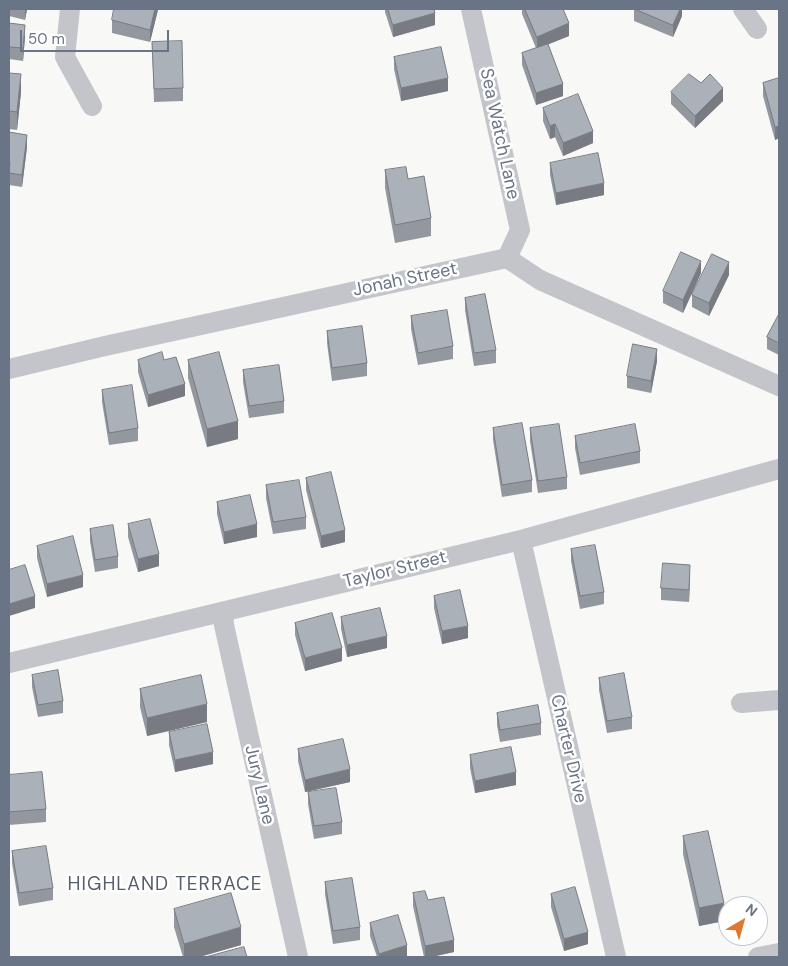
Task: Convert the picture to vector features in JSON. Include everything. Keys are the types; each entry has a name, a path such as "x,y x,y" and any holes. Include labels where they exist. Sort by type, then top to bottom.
{"street":[{"path":"70,9 65,57 92,106"},
{"name":"Sea Watch Lane","path":"471,9 520,230 507,258"},
{"path":"743,9 757,29"},
{"path":"507,258 540,280 779,386"},
{"name":"Jonah Street","path":"9,369 104,346 507,258"},
{"name":"Taylor Street","path":"9,663 521,540 779,470"},
{"name":"Charter Drive","path":"521,540 616,957"},
{"name":"Jury Lane","path":"224,612 224,625 298,957"},
{"path":"741,703 779,700"},
{"path":"758,957 779,953"}],"building":[{"path":"114,9 155,9 150,30 112,20"},
{"path":"388,9 434,9 435,13 393,25"},
{"path":"525,9 563,9 569,23 537,37"},
{"path":"635,9 680,9 673,25"},
{"path":"9,23 25,25 23,48 9,47"},
{"path":"182,41 183,88 154,89 152,42"},
{"path":"548,44 563,84 536,93 522,53"},
{"path":"441,47 448,78 401,88 394,57"},
{"path":"9,73 21,74 17,112 9,111"},
{"path":"689,74 701,83 710,74 723,88 695,116 671,92"},
{"path":"779,78 779,126 775,127 763,83"},
{"path":"578,94 593,131 563,143 555,124 550,126 543,108"},
{"path":"9,132 27,135 22,175 9,173"},
{"path":"598,153 604,183 556,193 550,163"},
{"path":"406,167 408,179 424,176 431,218 395,225 385,170"},
{"path":"681,252 701,261 683,300 663,291"},
{"path":"712,254 729,262 709,303 692,295"},
{"path":"485,294 496,350 474,353 465,298"},
{"path":"447,310 453,346 418,353 411,316"},
{"path":"779,314 779,343 767,337"},
{"path":"362,326 367,363 332,368 327,331"},
{"path":"633,344 657,349 651,381 627,376"},
{"path":"162,352 164,360 176,357 185,384 148,395 138,360"},
{"path":"219,352 238,421 207,429 188,360"},
{"path":"279,365 284,401 249,406 243,370"},
{"path":"132,385 138,428 109,433 102,390"},
{"path":"522,423 532,480 502,485 493,428"},
{"path":"559,424 567,477 538,481 530,428"},
{"path":"635,424 640,451 580,463 575,436"},
{"path":"331,472 345,530 321,536 306,478"},
{"path":"299,480 306,517 273,522 266,485"},
{"path":"250,495 257,524 224,532 217,502"},
{"path":"150,519 159,554 138,559 128,524"},
{"path":"113,525 118,556 95,560 90,529"},
{"path":"73,536 83,575 47,584 37,546"},
{"path":"595,545 604,592 580,596 571,549"},
{"path":"663,563 690,565 689,590 661,588"},
{"path":"25,565 35,596 9,604 9,570"},
{"path":"460,590 468,626 442,631 434,596"},
{"path":"380,608 387,636 347,645 341,617"},
{"path":"332,613 342,648 305,658 295,623"},
{"path":"58,670 63,701 38,705 32,675"},
{"path":"624,673 632,717 607,721 599,678"},
{"path":"201,675 207,704 147,718 140,689"},
{"path":"538,705 541,723 500,730 497,713"},
{"path":"207,724 213,752 175,760 169,732"},
{"path":"343,739 350,769 305,780 298,749"},
{"path":"511,747 516,772 475,781 470,755"},
{"path":"42,772 46,809 9,812 9,775"},
{"path":"336,788 342,822 314,826 308,792"},
{"path":"708,831 722,896 718,896 718,904 699,908 683,836"},
{"path":"46,846 53,888 19,893 12,851"},
{"path":"352,878 360,927 333,931 325,882"},
{"path":"575,887 588,932 564,939 551,894"},
{"path":"425,891 428,900 444,897 454,940 425,946 413,893"},
{"path":"231,893 241,927 184,944 174,909"},
{"path":"398,915 407,945 379,954 370,923"},
{"path":"244,947 247,957 206,957"}],"district":[{"name":"HIGHLAND TERRACE","path":"165,885"}]}
